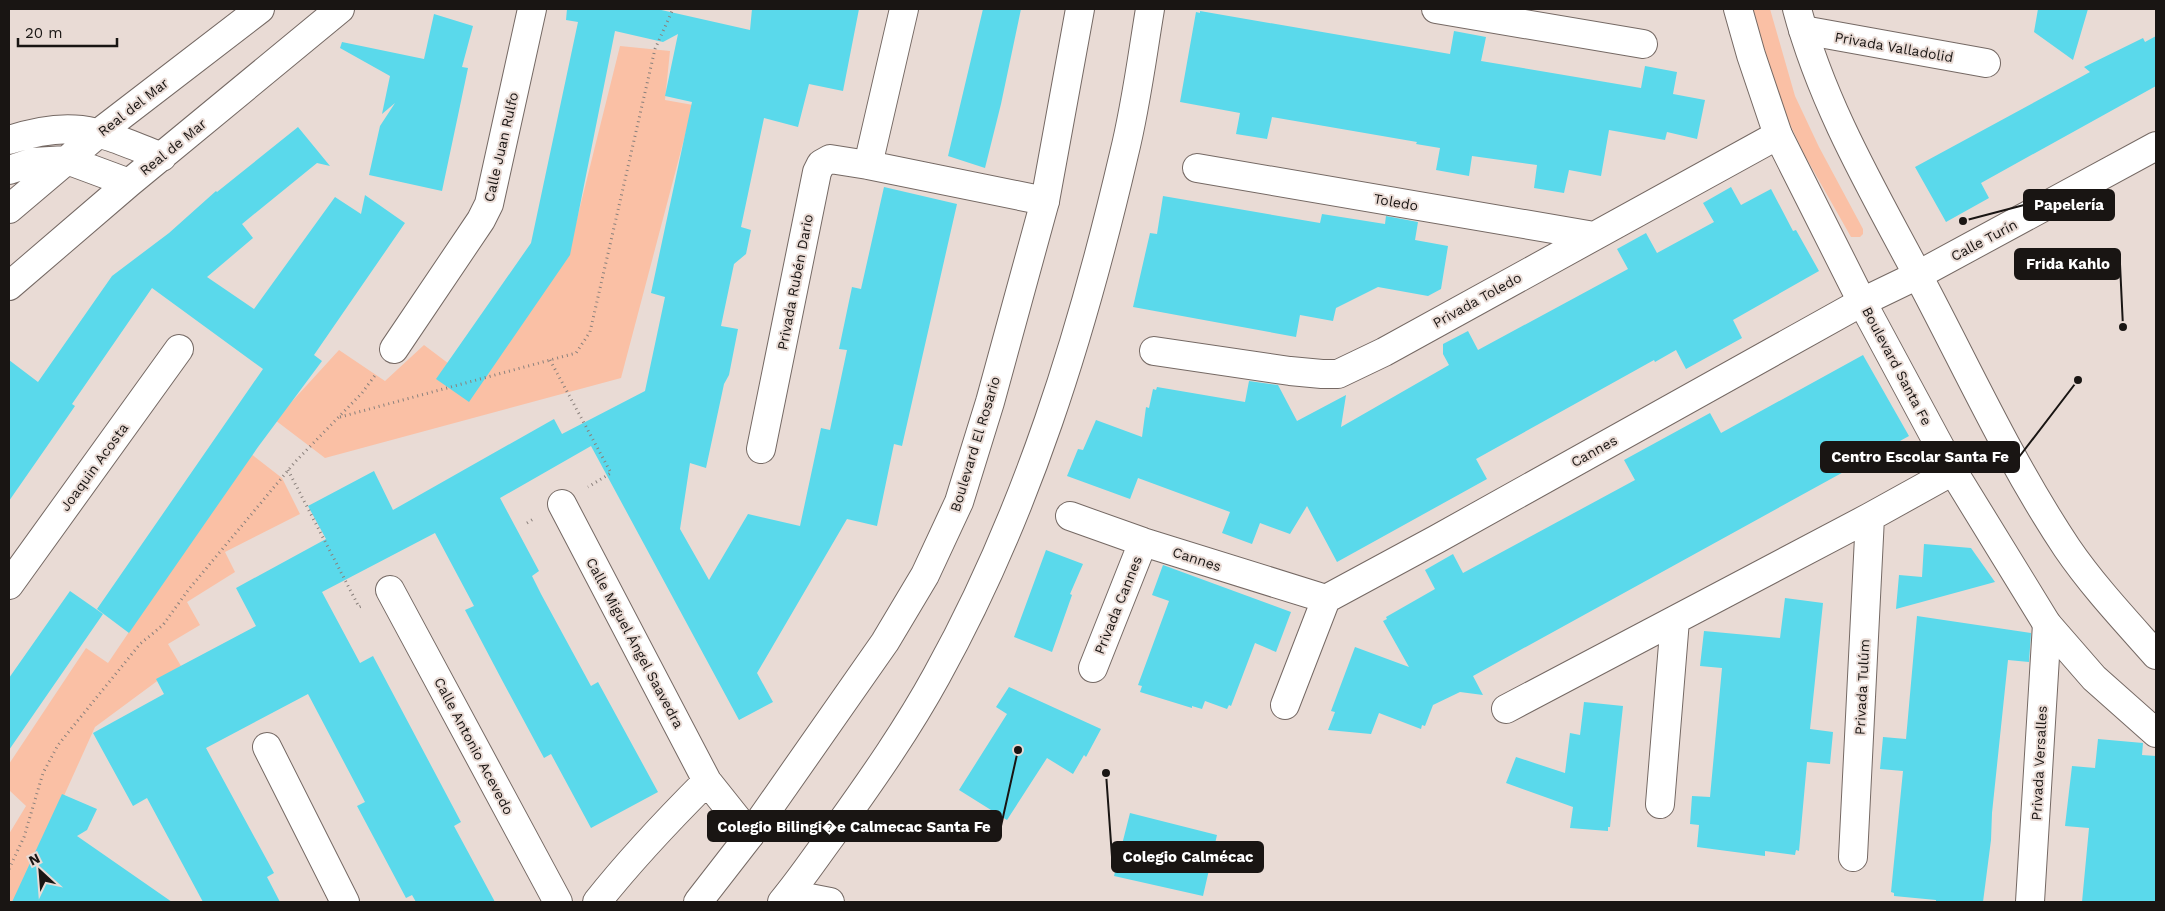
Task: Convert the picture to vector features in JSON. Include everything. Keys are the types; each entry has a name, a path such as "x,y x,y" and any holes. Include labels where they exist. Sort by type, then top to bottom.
{"street":[{"name":"Real del Mar","path":"9,209 100,132 260,9"},
{"name":"Real de Mar","path":"9,286 129,183 340,9"},
{"name":"Calle Juan Rulfo","path":"394,349 489,204 532,9"},
{"path":"868,165 904,9"},
{"name":"Boulevard El Rosario","path":"698,902 750,835 885,642 926,575 956,510 990,402 1045,201 1080,9"},
{"path":"786,898 880,768 936,677 964,624 1017,509 1049,423 1089,294 1125,152 1150,9"},
{"name":"Boulevard Santa Fe","path":"1738,9 1751,55 1778,135 1862,302 1953,471 2047,624 2094,678 2156,733"},
{"path":"1453,10 1642,44"},
{"path":"1800,19 1838,125 1918,275 1984,406 2067,549 2108,602 2156,655"},
{"name":"Privada Valladolid","path":"1800,19 1986,63"},
{"path":"9,140 36,131 68,128 100,132 162,157"},
{"name":"Privada Toledo","path":"1154,350 1290,372 1338,374 1384,352 1778,135"},
{"name":"Calle Turín","path":"1862,302 1918,275 2156,146"},
{"name":"Privada Rubén Dario","path":"761,449 817,172 821,164 830,159 868,165 1045,201"},
{"path":"9,170 33,162 67,160 129,183"},
{"name":"Toledo","path":"1197,168 1594,236"},
{"name":"Cannes","path":"1070,516 1143,542 1326,599 1862,302"},
{"name":"Joaquin Acosta","path":"9,585 179,349"},
{"path":"1506,709 1870,518 1953,471"},
{"name":"Calle Miguel Ángel Saavedra","path":"562,504 707,781 750,835"},
{"name":"Privada Tulúm","path":"1853,857 1870,518"},
{"name":"Privada Cannes","path":"1093,668 1143,542"},
{"name":"Calle Antonio Acevedo","path":"390,590 558,902"},
{"path":"1285,705 1326,599"},
{"path":"1660,804 1675,620"},
{"name":"Privada Versalles","path":"2030,902 2047,624"},
{"path":"267,747 345,902"},
{"path":"597,902 617,876 666,822 707,781"},
{"path":"786,898 830,902"}],"path":[{"path":"340,417 576,353 590,332 655,49 672,9"},
{"path":"9,869 24,837 43,773 58,744 140,644 163,625 190,589 288,470 362,393 394,349"},
{"path":"550,360 610,473"},
{"path":"288,470 359,608 390,590"}],"shaded area":[{"path":"1749,9 1770,9 1795,96 1819,147 1863,229 1863,234 1860,237 1851,237 1804,154 1779,101"},
{"path":"620,46 670,51 665,100 693,105 621,378 325,458 275,420 339,350 385,381 424,345 465,376 568,255"},
{"path":"250,453 282,478 300,514 225,552 235,572 187,602 200,625 168,644 181,666 164,676 95,727 16,902 9,902 9,834 26,806 9,790 9,764 86,648 108,663"}],"building":[{"path":"567,9 657,9 750,30 752,9 859,9 843,91 809,84 798,127 764,118 741,227 751,230 746,254 734,264 721,326 738,329 729,375 724,384 706,468 690,463 680,529 709,580 748,514 800,526 821,428 830,430 847,350 839,349 852,287 861,289 884,187 957,204 902,446 894,444 877,526 847,519 757,673 773,702 739,720 591,446 500,498 539,571 532,576 541,594 591,686 598,682 658,792 591,828 551,754 544,758 503,682 465,610 474,606 435,533 322,592 360,663 373,656 461,822 454,826 495,902 416,902 412,895 406,898 357,806 365,802 308,694 206,748 274,873 267,877 280,902 203,902 147,798 133,806 93,733 164,694 156,679 256,626 236,588 326,539 308,506 374,471 393,510 554,419 562,434 645,391 665,297 651,293 692,102 665,96 678,34 663,42 615,31 570,255 469,402 436,379 531,243 578,22 566,20"},
{"path":"983,9 1021,9 985,168 948,156"},
{"path":"2038,9 2088,9 2073,60 2034,32"},
{"path":"1200,11 1450,54 1454,31 1486,37 1481,61 1641,88 1645,66 1677,72 1673,94 1705,100 1697,139 1667,132 1665,140 1609,130 1601,176 1569,170 1564,193 1534,188 1537,165 1472,156 1469,176 1436,170 1440,148 1416,144 1417,142 1272,117 1267,139 1236,134 1240,113 1180,102 1196,12 1200,13"},
{"path":"434,14 473,26 462,67 468,68 442,191 369,175 380,126 395,103 382,114 390,76 340,48 342,42 424,59"},
{"path":"2156,36 2156,86 1981,183 1989,198 1946,222 1915,167 2090,72 2084,67 2143,38 2145,42"},
{"path":"298,127 330,166 317,163 242,224 253,238 207,277 254,309 335,197 361,214 365,195 405,223 314,355 322,361 258,447 129,633 97,609 263,369 152,288 72,404 75,406 9,501 9,360 38,382 112,276 169,233 216,191"},
{"path":"1731,187 1741,205 1771,189 1793,231 1796,230 1819,271 1733,320 1742,338 1686,369 1676,350 1655,362 1654,360 1476,459 1487,479 1337,562 1307,506 1290,534 1260,523 1252,544 1222,533 1230,512 1138,478 1130,499 1067,476 1078,449 1083,450 1096,420 1142,437 1146,407 1149,408 1153,389 1156,390 1157,387 1245,402 1249,381 1278,385 1297,421 1346,395 1341,427 1449,365 1443,354 1443,344 1468,331 1478,350 1628,269 1617,249 1646,233 1657,253 1714,222 1703,203"},
{"path":"1163,196 1320,223 1322,214 1385,224 1386,216 1418,222 1415,240 1448,246 1441,289 1428,296 1378,287 1336,308 1333,321 1300,315 1296,337 1133,307 1150,233 1157,234"},
{"path":"1863,355 1909,436 1473,676 1483,695 1460,692 1433,705 1425,726 1422,725 1421,729 1379,713 1371,734 1328,730 1335,712 1331,711 1355,647 1409,667 1383,621 1387,619 1386,617 1435,589 1425,570 1453,554 1463,573 1635,480 1624,460 1710,413 1721,433"},
{"path":"1924,544 1971,548 1995,582 1896,609 1899,575 1922,577"},
{"path":"1046,550 1083,564 1070,594 1072,595 1052,652 1014,637"},
{"path":"1163,565 1291,612 1276,652 1255,643 1231,706 1229,705 1227,709 1205,701 1202,709 1192,706 1192,708 1140,692 1142,686 1138,685 1169,601 1152,595"},
{"path":"70,591 103,614 9,750 9,678"},
{"path":"1785,598 1823,603 1810,729 1833,732 1830,764 1807,762 1799,851 1796,850 1795,855 1765,851 1765,856 1697,847 1699,825 1690,824 1692,796 1710,797 1722,668 1700,666 1704,631 1780,638"},
{"path":"1917,616 2031,633 2029,662 2008,660 1992,813 1991,840 1983,902 1936,902 1936,900 1894,896 1894,893 1891,892 1903,771 1880,769 1883,737 1906,739"},
{"path":"1009,687 1101,729 1086,757 1084,755 1073,774 1047,758 1007,820 959,790 1007,714 996,707"},
{"path":"1584,702 1623,706 1610,827 1608,827 1608,831 1570,828 1573,807 1506,783 1516,757 1565,773 1570,733 1580,735"},
{"path":"2098,739 2143,743 2142,755 2156,756 2156,902 2082,902 2089,828 2065,826 2072,766 2095,768"},
{"path":"62,794 97,809 87,830 77,836 172,902 12,902"},
{"path":"1130,813 1217,835 1203,896 1114,876"}],"place":[{"name":"Papelería","path":"1963,221"},
{"name":"Frida Kahlo","path":"2123,327"},
{"name":"Centro Escolar Santa Fe","path":"2078,380"},
{"name":"Colegio Bilingi�e Calmecac Santa Fe","path":"1018,750"},
{"name":"Colegio Calmécac","path":"1106,773"}]}
